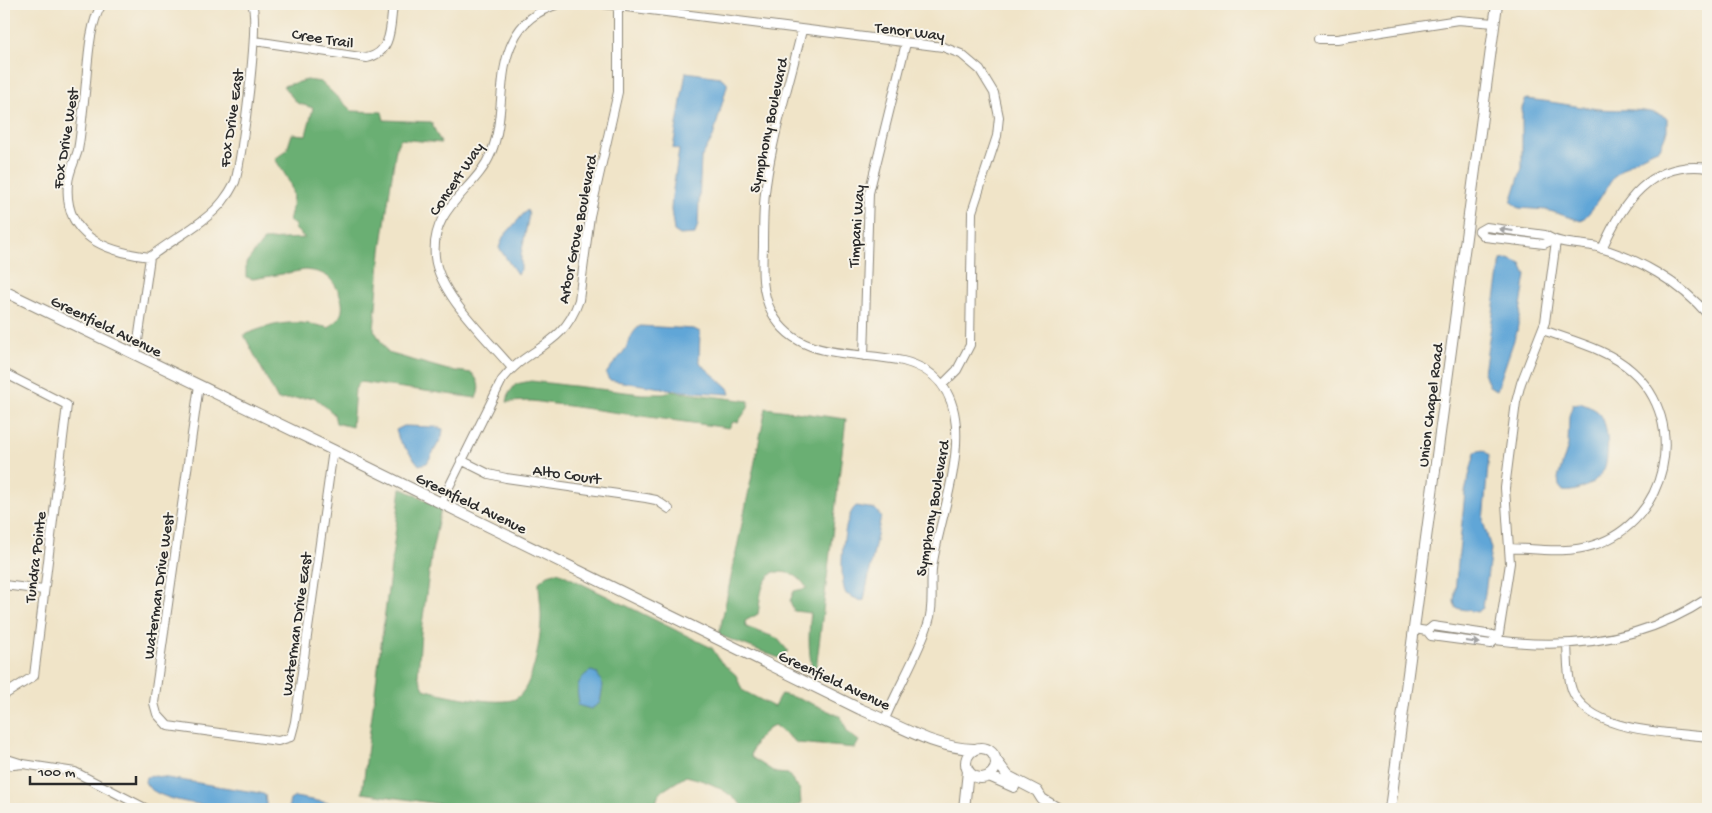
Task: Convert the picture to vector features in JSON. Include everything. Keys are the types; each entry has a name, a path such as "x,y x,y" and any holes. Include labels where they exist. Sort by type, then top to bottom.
{"main road":[{"name":"Union Chapel Road","path":"1390,809 1497,4"},
{"name":"Greenfield Avenue","path":"4,292 333,450 803,682 926,739 957,748 974,749"},
{"name":"Greenfield Avenue","path":"926,739 934,746 954,754 967,768"},
{"path":"964,806 967,756 974,749 988,749 1008,776 1037,792 1042,799"},
{"path":"964,806 975,786 994,770 996,760"},
{"path":"967,768 976,777 986,776 1035,798 1042,799 1059,809"}],"street":[{"name":"Fox Drive West","path":"102,4 94,24 78,148 68,181 68,198 77,223 91,240 113,250 150,257"},
{"name":"Fox Drive East","path":"150,257 212,212 223,201 234,183 241,149 254,41 252,4"},
{"name":"Cree Trail","path":"254,41 367,58 384,49 388,42 393,4"},
{"name":"Concert Way","path":"512,368 449,293 438,269 435,244 437,232 447,210 491,153 507,58 513,40 520,29 534,15 559,4"},
{"path":"603,4 618,5"},
{"name":"Arbor Grove Boulevard","path":"441,503 496,388 512,368 561,333 572,317 578,300 591,210 618,92 618,5"},
{"name":"Tenor Way","path":"618,5 943,47 961,54 980,70 988,82 998,106 997,136 972,212 970,345 957,370 942,385"},
{"path":"1318,39 1337,38 1458,20 1494,23"},
{"name":"Symphony Boulevard","path":"802,30 766,183 763,261 765,294 776,319 796,339 816,348 911,364 927,372 942,385 955,412 958,437 932,563 930,617 885,719"},
{"name":"Timpani Way","path":"864,356 869,193 906,43"},
{"path":"1602,249 1619,213 1631,196 1643,186 1670,172 1694,167 1708,168"},
{"path":"1467,229 1479,231 1486,227 1546,235 1555,240 1602,249 1648,268 1673,283 1708,315"},
{"path":"1497,640 1510,548 1506,488 1516,402 1543,330 1555,240"},
{"path":"136,355 150,257"},
{"path":"1510,548 1580,548 1593,546 1613,537 1637,518 1649,503 1664,465 1665,433 1654,398 1644,384 1622,363 1608,355 1543,330"},
{"name":"Tundra Pointe","path":"4,372 67,406 34,676 4,695"},
{"name":"Waterman Drive West","path":"199,385 155,709 160,719 168,726 228,734"},
{"name":"Waterman Drive East","path":"228,734 278,741 287,740 293,733 333,450"},
{"name":"Alto Court","path":"461,460 497,476 646,498 656,500 669,509"},
{"path":"4,586 43,590"},
{"path":"1414,630 1427,631 1431,636 1491,644 1497,640 1528,644 1567,644 1599,641 1634,632 1668,620 1707,602"},
{"path":"1567,644 1569,679 1572,690 1577,699 1592,714 1616,725 1708,737"},
{"path":"4,758 23,764 75,772 144,809"},
{"path":"4,766 23,764"}],"green space":[{"path":"307,80 321,82 352,111 382,112 384,120 431,122 441,143 400,139 396,148 381,251 374,330 388,353 448,370 472,373 478,385 476,398 360,382 355,389 352,427 336,423 334,414 314,397 278,400 244,335 266,327 286,323 306,323 329,328 338,319 342,311 340,295 335,284 326,275 305,270 253,279 246,277 246,263 264,240 305,238 295,229 295,225 289,221 293,195 289,182 275,159 287,150 292,134 306,135 313,108 297,103 283,86"},
{"path":"531,381 642,394 664,394 671,391 749,401 748,408 738,422 733,422 729,428 532,401 507,402 509,393 516,384"},
{"path":"766,408 846,419 815,678 809,646 811,613 794,611 790,601 794,591 807,588 793,575 774,572 769,576 761,591 758,614 745,621 746,627 777,638 788,651 779,658 719,635"},
{"path":"401,488 441,508 432,551 421,632 418,675 424,689 456,697 497,701 515,699 522,694 536,660 541,622 539,582 548,575 558,572 712,648 721,662 736,675 742,690 774,707 781,694 819,707 841,717 848,733 859,741 855,748 797,743 774,725 765,731 753,747 751,757 776,773 788,774 800,790 801,804 788,809 746,809 732,796 719,788 686,776 659,793 656,803 665,809 475,809 362,793"}],"water":[{"path":"686,72 720,77 727,82 727,86 713,137 701,158 698,224 695,234 680,235 674,231 671,210 679,150 673,148"},
{"path":"1526,99 1608,110 1651,112 1667,118 1667,131 1660,148 1636,160 1619,172 1591,211 1581,221 1547,210 1519,208 1511,202 1522,168 1522,108"},
{"path":"527,210 529,214 521,255 521,270 517,274 499,248 503,237"},
{"path":"1509,259 1521,264 1526,275 1517,331 1497,390 1489,386 1484,372 1501,260"},
{"path":"640,326 694,329 700,332 699,359 701,364 728,388 730,394 682,391 609,380 606,374 620,357 634,332"},
{"path":"1580,403 1596,410 1603,419 1607,434 1607,459 1600,476 1591,484 1574,491 1563,491 1559,486 1558,478 1568,446 1569,416 1573,404"},
{"path":"404,426 443,429 442,437 427,463 419,465 399,440 396,430"},
{"path":"4,446 8,454 4,493"},
{"path":"1483,450 1489,455 1483,521 1491,549 1483,608 1477,612 1456,608 1454,602 1465,492 1475,452"},
{"path":"856,506 875,509 881,516 864,600 861,601 846,594 842,575 847,522"},
{"path":"591,671 597,673 603,685 600,703 591,709 577,705 579,701 579,683"},
{"path":"155,776 260,793 265,795 267,809 220,807 181,801 152,790 145,782 146,777"},
{"path":"295,797 340,805 385,809 288,809 290,800"}]}
